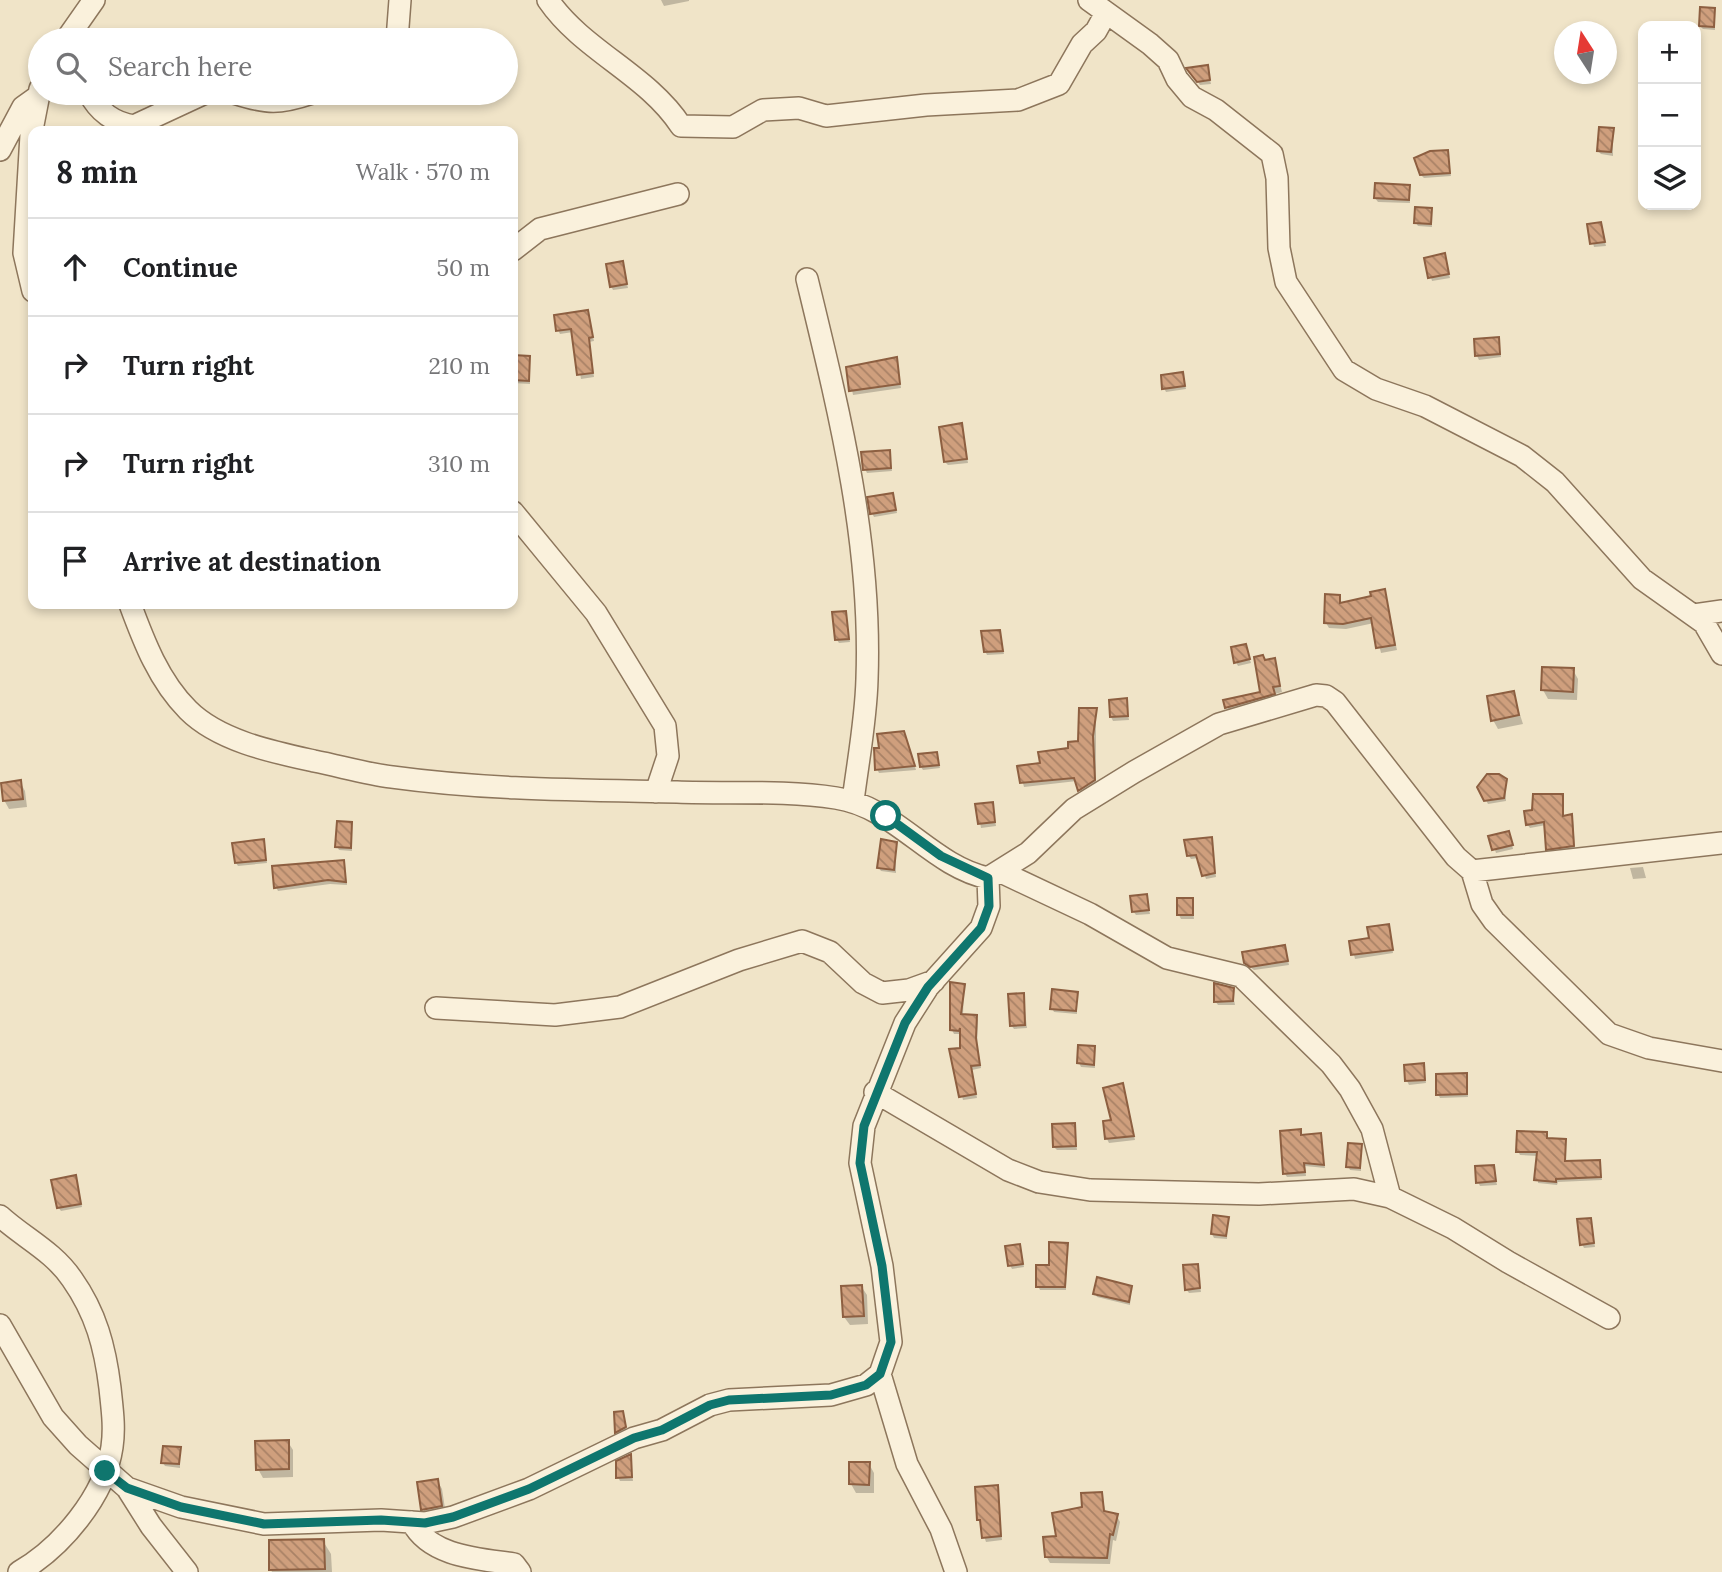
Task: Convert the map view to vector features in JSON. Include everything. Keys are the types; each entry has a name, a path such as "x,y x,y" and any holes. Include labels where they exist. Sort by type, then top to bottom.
{"street":[{"path":"74,28 94,0"},
{"path":"398,28 400,0"},
{"path":"548,0 562,21 665,103 681,127 733,127 763,110 799,108 826,116 1018,100 1059,84 1082,44 1096,31 1098,6"},
{"path":"1098,6 1150,44 1168,61 1177,79 1192,97 1216,110 1272,155 1277,178 1279,248 1286,282 1344,370 1366,384 1425,406 1522,456 1555,482 1656,592 1694,615 1713,634 1722,654"},
{"path":"0,150 28,103"},
{"path":"34,126 37,105"},
{"path":"95,105 122,124 134,126 179,105"},
{"path":"28,171 28,216"},
{"path":"518,246 540,229 678,194"},
{"path":"807,279 856,492 863,571 867,681 853,801"},
{"path":"518,518 596,613 665,726 668,756 656,792"},
{"path":"132,609 147,650 168,686 189,711 222,733 281,754 391,777 527,788 735,792 853,801 886,816 941,856 1090,914 1167,958 1241,976 1331,1064 1350,1088 1372,1129 1390,1197"},
{"path":"1694,615 1722,611"},
{"path":"0,1325 53,1417 105,1471 127,1488 181,1507 264,1524 412,1522 453,1517 487,1506 634,1438 662,1430 710,1405 729,1400 831,1395 866,1385 880,1374 891,1342 888,1307 860,1163 864,1126 875,1091 905,1023 934,981 981,928 989,906 995,875 1028,853 1074,810 1133,772 1219,724 1317,695 1326,696 1335,702 1456,857 1472,871 1482,904 1493,921 1609,1034 1648,1048 1722,1061"},
{"path":"1472,871 1722,843"},
{"path":"436,1008 555,1015 620,1007 739,960 802,941 830,952 863,983 882,993 909,990 934,981"},
{"path":"875,1091 1008,1170 1039,1182 1090,1190 1259,1194 1354,1189 1390,1197 1453,1228 1507,1262 1609,1318"},
{"path":"0,1216 55,1258 77,1285 103,1340 113,1405 112,1448 105,1471 79,1520 57,1544 19,1572"},
{"path":"880,1374 907,1464 941,1529 956,1572"},
{"path":"127,1488 151,1526 187,1572"},
{"path":"412,1522 417,1532 458,1556 514,1564 520,1572"}],"building":[{"path":"1700,7 1715,8 1714,27 1701,26"},
{"path":"1208,65 1210,80 1197,82 1186,68"},
{"path":"1599,127 1614,128 1611,152 1597,151"},
{"path":"1448,150 1450,173 1420,175 1414,158 1430,151"},
{"path":"1375,183 1410,185 1409,200 1374,198"},
{"path":"1415,207 1432,208 1431,224 1414,223"},
{"path":"1601,222 1605,242 1590,244 1587,224"},
{"path":"1445,253 1449,274 1428,278 1424,258"},
{"path":"623,261 627,284 610,287 606,264"},
{"path":"588,310 593,337 589,338 593,373 577,375 571,329 556,331 554,315"},
{"path":"1499,337 1500,354 1475,356 1474,339"},
{"path":"518,355 530,356 529,381 518,380"},
{"path":"897,357 900,384 849,391 846,367"},
{"path":"1183,372 1185,386 1162,389 1161,375"},
{"path":"962,423 967,459 944,462 939,427"},
{"path":"890,450 891,468 863,470 861,452"},
{"path":"893,493 896,510 870,514 867,497"},
{"path":"1385,589 1395,645 1376,648 1371,618 1343,624 1324,623 1325,594 1340,595 1340,603 1371,596 1370,592"},
{"path":"846,611 849,639 835,640 832,612"},
{"path":"1000,630 1003,651 984,652 981,631"},
{"path":"1246,644 1250,659 1234,663 1231,647"},
{"path":"1263,655 1265,660 1275,658 1280,686 1273,687 1275,694 1225,708 1223,700 1260,692 1254,657"},
{"path":"1542,667 1574,668 1573,692 1541,690"},
{"path":"1514,691 1519,715 1491,721 1487,696"},
{"path":"1127,698 1128,716 1110,717 1109,700"},
{"path":"1079,708 1097,708 1093,736 1095,780 1078,791 1074,778 1020,783 1017,766 1040,763 1038,752 1068,748 1068,742 1078,741"},
{"path":"904,731 915,766 875,770 874,748 879,748 877,734"},
{"path":"937,752 939,765 920,767 918,754"},
{"path":"1487,774 1499,774 1507,779 1504,798 1484,801 1477,787"},
{"path":"21,780 23,799 3,801 1,783"},
{"path":"1533,794 1563,794 1563,816 1572,814 1574,846 1546,850 1544,822 1526,825 1524,811 1532,810"},
{"path":"993,802 995,822 978,824 975,804"},
{"path":"337,821 352,822 351,848 335,847"},
{"path":"1509,831 1513,845 1492,850 1488,836"},
{"path":"1212,837 1215,873 1202,876 1196,855 1187,856 1184,840"},
{"path":"264,839 266,860 235,863 232,843"},
{"path":"881,839 897,842 894,870 877,868"},
{"path":"344,860 346,882 328,880 274,888 272,866"},
{"path":"1147,894 1149,910 1132,912 1130,896"},
{"path":"1177,898 1193,898 1193,915 1177,915"},
{"path":"1389,924 1393,950 1351,955 1349,941 1369,938 1367,927"},
{"path":"1285,945 1288,961 1250,967 1244,963 1242,952"},
{"path":"950,982 965,984 961,1014 977,1015 976,1038 980,1065 971,1066 976,1094 959,1097 949,1049 960,1048 960,1028 959,1031 950,1030"},
{"path":"1214,983 1234,988 1233,1001 1214,1002"},
{"path":"1052,989 1078,992 1076,1011 1050,1009"},
{"path":"1024,993 1025,1025 1010,1026 1008,994"},
{"path":"1078,1045 1095,1046 1094,1065 1077,1063"},
{"path":"1424,1063 1425,1080 1405,1081 1404,1065"},
{"path":"1467,1073 1467,1094 1436,1095 1436,1074"},
{"path":"1123,1083 1134,1136 1105,1139 1103,1121 1111,1120 1103,1088"},
{"path":"1075,1123 1076,1146 1053,1147 1052,1124"},
{"path":"1301,1129 1301,1135 1321,1133 1324,1165 1304,1163 1305,1172 1283,1174 1280,1131"},
{"path":"1517,1131 1547,1132 1547,1138 1566,1139 1565,1161 1600,1160 1601,1177 1556,1179 1556,1182 1534,1180 1537,1152 1516,1152"},
{"path":"1348,1143 1362,1144 1360,1168 1346,1167"},
{"path":"1494,1165 1496,1181 1476,1183 1475,1166"},
{"path":"76,1175 81,1204 57,1208 51,1180"},
{"path":"1213,1215 1229,1217 1226,1236 1211,1234"},
{"path":"1591,1218 1594,1243 1580,1245 1577,1219"},
{"path":"1049,1242 1068,1243 1065,1287 1036,1287 1036,1265 1049,1265"},
{"path":"1020,1244 1023,1264 1008,1266 1005,1246"},
{"path":"1198,1264 1200,1288 1185,1290 1183,1265"},
{"path":"1097,1277 1132,1286 1129,1302 1093,1294"},
{"path":"862,1285 864,1316 843,1317 841,1286"},
{"path":"623,1411 626,1427 615,1433 614,1412"},
{"path":"289,1440 289,1469 256,1470 255,1441"},
{"path":"163,1446 181,1447 179,1464 161,1463"},
{"path":"631,1454 632,1477 616,1478 616,1461"},
{"path":"849,1462 870,1462 869,1485 849,1484"},
{"path":"438,1479 442,1506 421,1510 417,1482"},
{"path":"998,1485 1001,1536 982,1538 980,1520 977,1520 975,1487"},
{"path":"1102,1492 1104,1511 1118,1514 1113,1535 1110,1534 1107,1558 1045,1557 1043,1537 1056,1536 1052,1513 1082,1507 1081,1493"},
{"path":"324,1539 325,1569 269,1570 269,1540"}],"route":[{"path":"105,1471 127,1488 181,1507 264,1524 381,1520 425,1523 487,1506 529,1489 634,1438 662,1430 710,1405 729,1400 798,1399 831,1395 866,1385 880,1374 891,1342 882,1266 860,1163 864,1126 875,1091 905,1023 928,987 981,928 989,906 988,878 978,876 941,856 886,816"}]}
